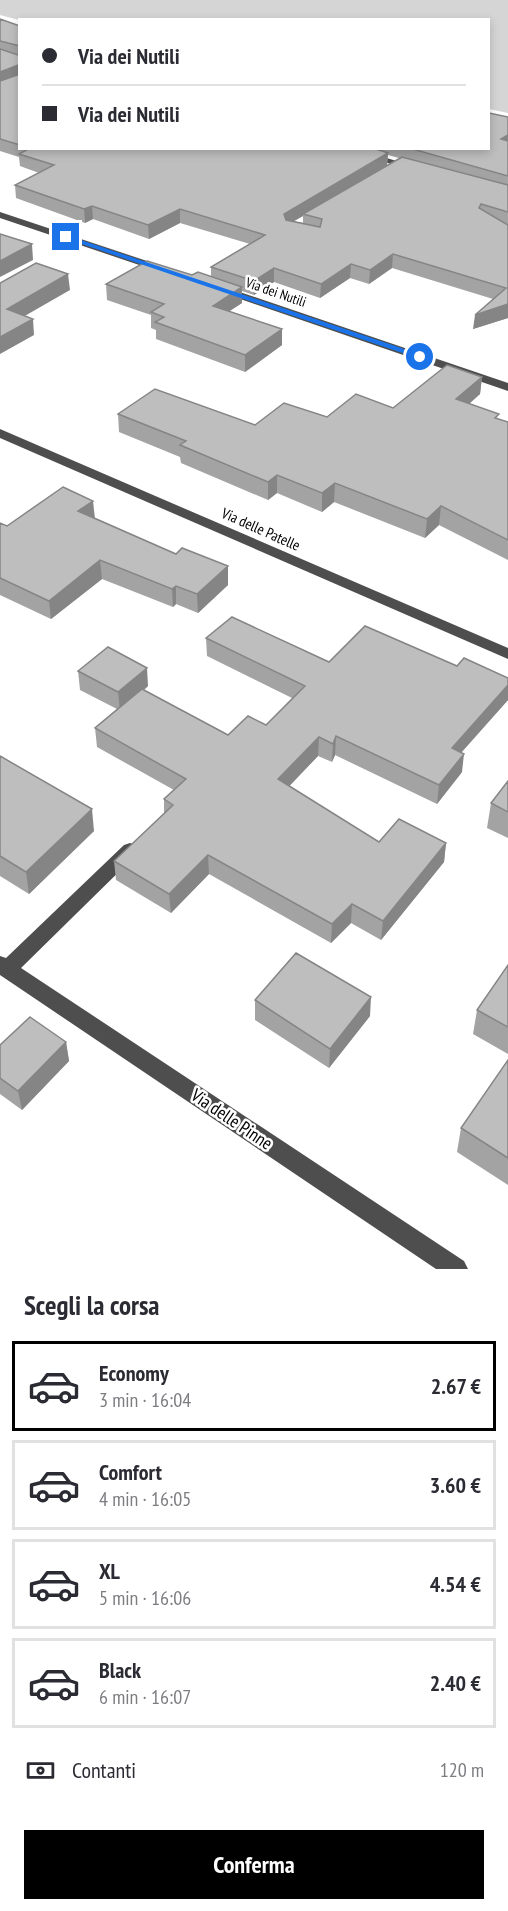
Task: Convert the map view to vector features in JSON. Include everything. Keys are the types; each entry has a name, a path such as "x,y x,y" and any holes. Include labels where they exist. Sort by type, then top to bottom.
{"street":[{"path":"349,150 423,170"},
{"path":"390,170 400,164"},
{"path":"0,214 169,272"},
{"name":"Via dei Nutili","path":"214,287 508,387"},
{"name":"Via delle Patelle","path":"0,433 508,654"},
{"name":"Via delle Pinne","path":"134,846 4,966 456,1269"}],"shaded area":[{"path":"0,0 508,0 508,113 490,109 490,18 18,20 0,15"}],"building":[{"path":"0,19 18,25 18,46 0,41"},
{"path":"0,49 18,55 18,65 0,72"},
{"path":"18,75 18,144 0,139 0,81"},
{"path":"490,113 508,117 508,135 501,139 508,141 508,176 416,150 490,150"},
{"path":"26,150 379,150 388,153 284,214 286,220 320,227 322,219 303,214 402,157 508,185 508,212 481,204 479,208 508,225 508,304 475,315 506,288 393,254 370,270 351,264 321,284 274,268 254,281 211,267 265,235 180,209 148,225 92,206 84,209 15,185 54,165 19,154"},
{"path":"0,234 32,244 0,261"},
{"path":"147,261 192,275 198,272 242,287 213,306 282,329 245,355 155,322 164,317 151,312 164,304 106,284"},
{"path":"36,263 68,274 7,309 33,319 0,337 0,283"},
{"path":"447,365 482,377 456,399 499,414 495,418 508,422 508,540 441,506 427,519 335,483 322,493 277,475 268,482 180,445 186,441 118,414 155,389 255,425 284,403 327,417 356,394 393,408"},
{"path":"63,487 93,501 78,511 176,554 182,548 228,566 197,594 176,586 172,589 100,560 49,601 0,578 0,523 7,526"},
{"path":"232,617 329,662 365,626 457,666 464,658 508,678 508,685 452,748 464,754 439,785 336,736 333,744 319,737 278,779 379,842 399,819 446,843 383,921 352,904 332,924 208,855 169,894 114,861 173,805 164,799 186,779 95,728 142,689 228,735 248,716 266,725 305,686 206,638"},
{"path":"108,647 147,668 118,692 78,671"},
{"path":"0,756 92,809 26,872 0,856"},
{"path":"508,781 508,812 491,803"},
{"path":"296,953 371,997 330,1049 255,1000"},
{"path":"508,965 508,1027 477,1010"},
{"path":"30,1017 66,1042 18,1091 0,1078 0,1045"},
{"path":"508,1060 508,1158 461,1128"}],"route":[{"path":"66,237 420,357"}]}
